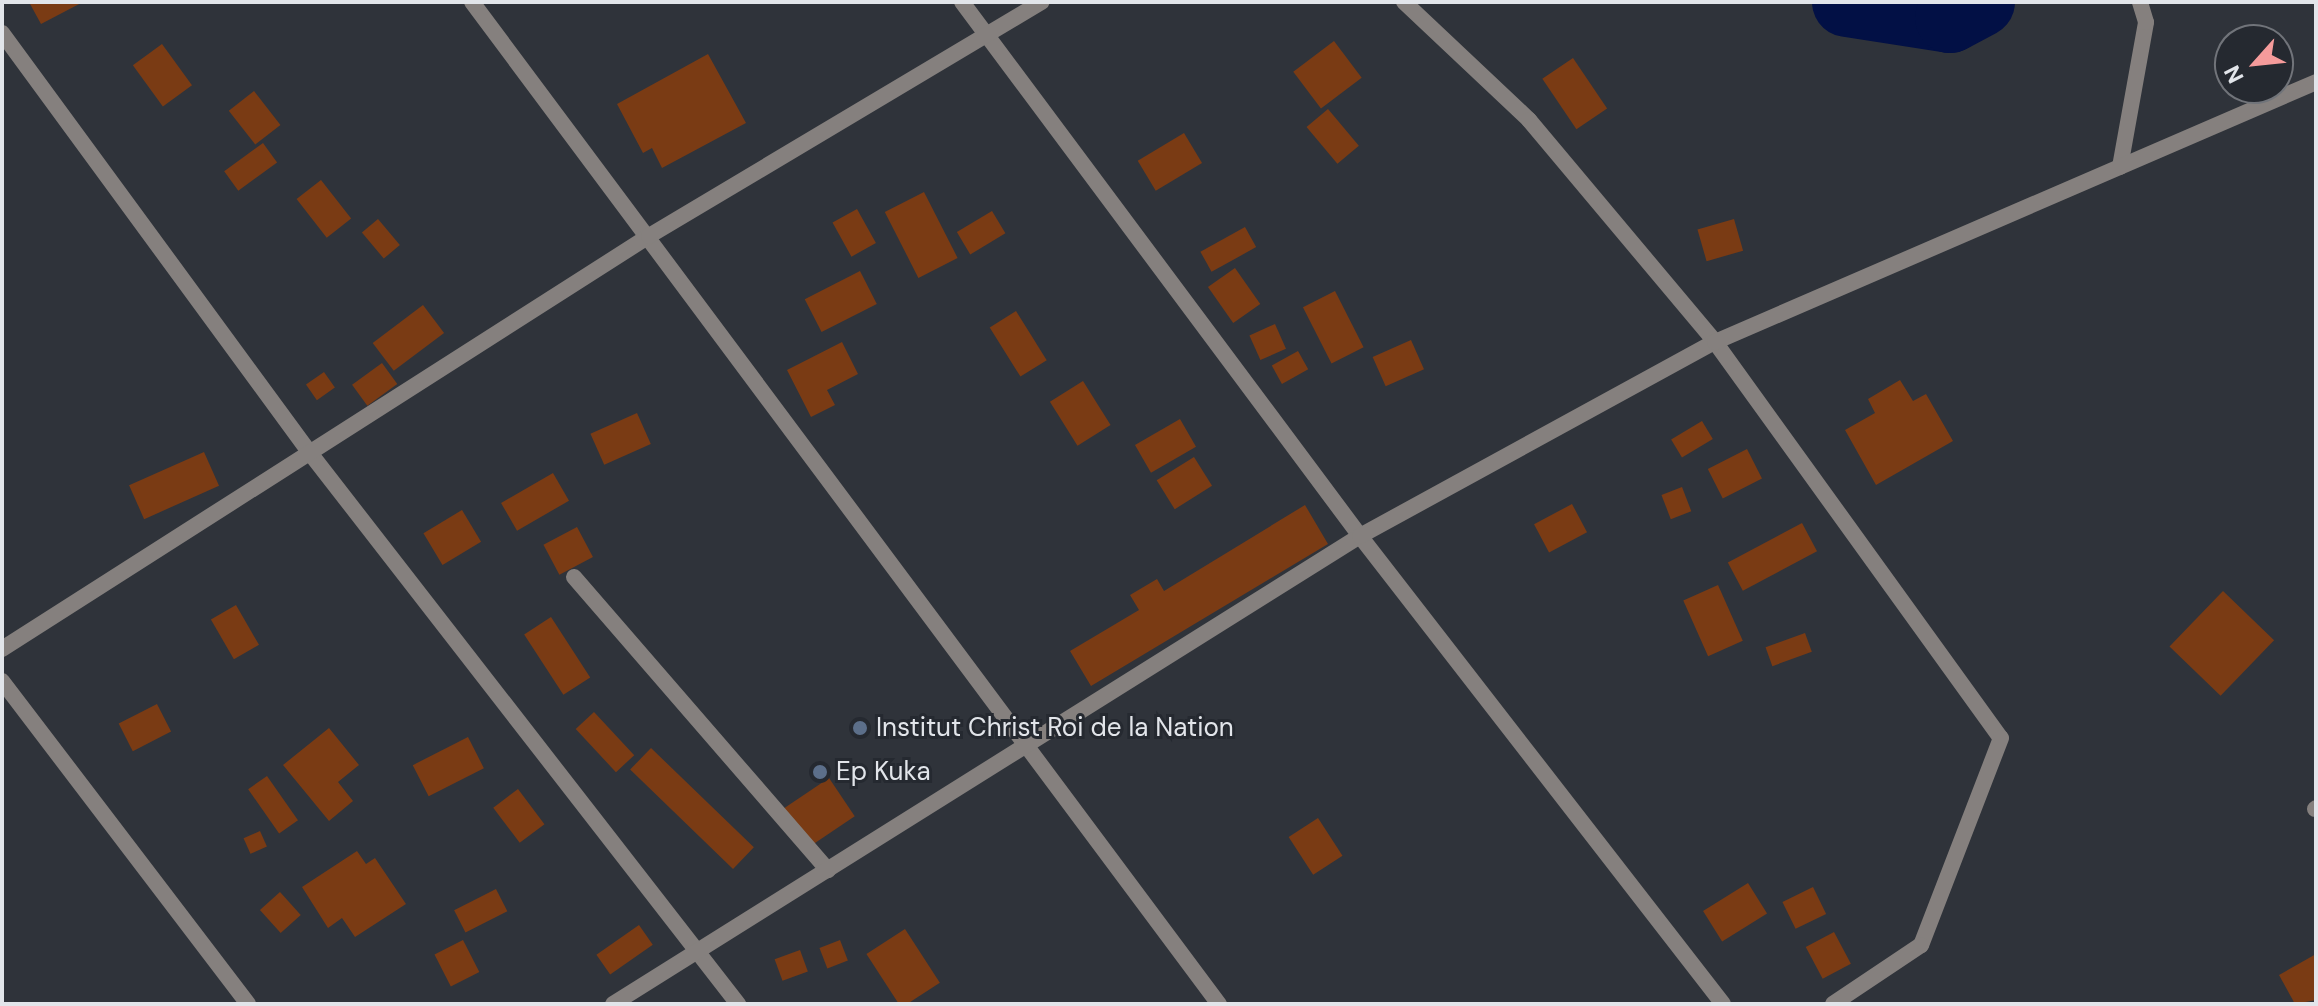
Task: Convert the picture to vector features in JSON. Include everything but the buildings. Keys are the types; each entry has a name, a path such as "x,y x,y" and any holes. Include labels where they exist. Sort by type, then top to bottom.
{"street":[{"path":"472,2 1219,1004"},
{"path":"962,2 1360,536 1723,1004"},
{"path":"2,649 649,236 984,31 1041,2"},
{"path":"1404,2 1529,120 1715,342 2001,738 1921,945 1833,1004"},
{"path":"2120,167 2146,22 2140,2"},
{"path":"2,33 310,453 738,1004"},
{"path":"613,1004 1360,536 1715,342 2316,82"},
{"path":"574,577 828,870"},
{"path":"2,681 248,1004"}],"waterway":[{"path":"1847,2 1950,18 1980,2"}],"place":[{"name":"Institut Christ Roi de la Nation","path":"860,728"},
{"name":"Ep Kuka","path":"820,772"}]}
